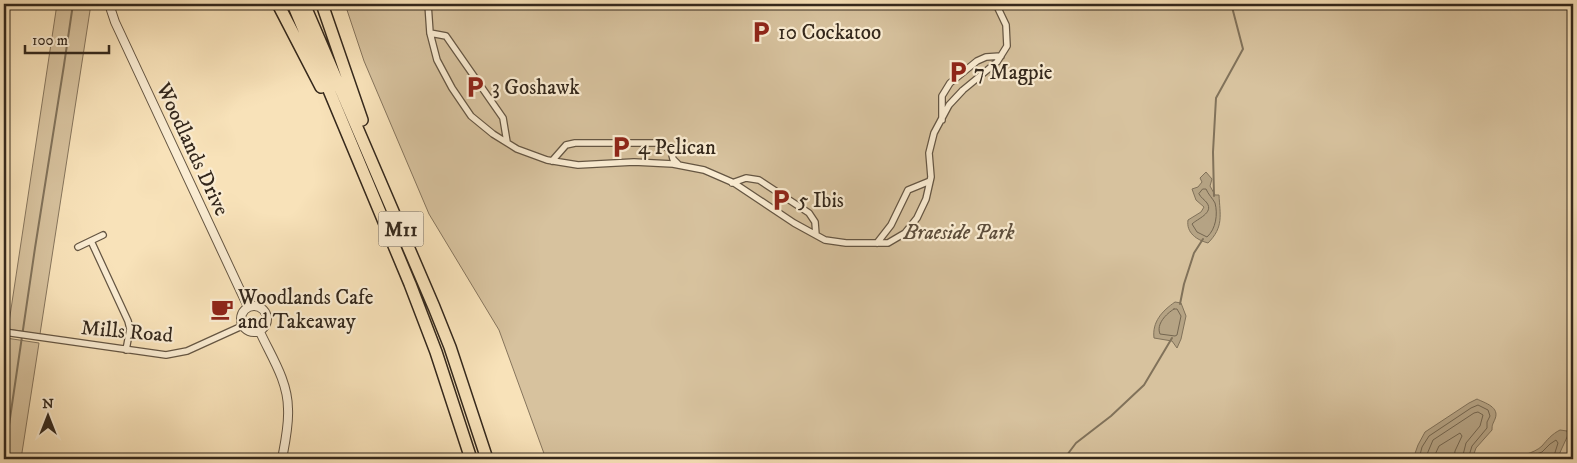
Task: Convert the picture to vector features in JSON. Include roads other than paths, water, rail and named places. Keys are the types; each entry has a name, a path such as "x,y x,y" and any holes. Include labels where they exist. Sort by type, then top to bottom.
{"highway":[{"path":"278,4 358,159"},
{"name":"M11","path":"293,4 436,352 471,459"},
{"name":"M11","path":"304,4 416,263 450,347 487,459"},
{"path":"322,4 371,148 434,302 450,347"}],"street":[{"name":"Woodlands Drive","path":"109,4 114,22 248,307"},
{"path":"428,4 430,33 437,60 452,88 471,116 493,134 517,149 552,160 578,165 634,162 679,165 704,170 732,183 794,223 825,240 846,243 888,243 905,233 917,218 926,199 930,180 929,153 934,133 958,95 997,62 1007,46 1006,25 996,4"},
{"path":"430,33 446,36 503,118 506,142"},
{"path":"942,120 942,96 950,83 977,61 986,57 1001,56"},
{"path":"552,160 566,145 575,143 661,143 672,150 673,159 679,165"},
{"path":"732,183 746,178 759,180 810,213 815,222 816,235"},
{"path":"877,243 891,224 908,190 930,180"},
{"path":"78,247 103,235"},
{"path":"91,241 128,320 130,329 126,350"},
{"path":"248,307 260,307 266,314 267,322 260,332 248,332 242,326 242,314 248,307"},
{"name":"Mills Road","path":"4,332 166,355 187,351 242,326"},
{"path":"260,332 286,391 288,423 282,459"}],"water":[{"path":"1206,172 1212,179 1210,186 1215,195 1219,195 1220,215 1217,232 1208,243 1193,235 1188,225 1188,220 1201,212 1204,207 1196,200 1192,189 1198,187 1202,182 1200,178"},
{"path":"1175,302 1181,303 1186,316 1177,348 1172,341 1154,338 1156,322 1166,309"},
{"path":"1477,399 1494,408 1496,415 1492,430 1476,448 1472,459 1413,459 1425,432"},
{"path":"1560,430 1567,431 1568,435 1557,459 1508,459 1508,457 1520,456 1535,451"}],"waterway":[{"path":"4,459 73,4"},
{"path":"1214,196 1213,152 1216,98 1243,49 1232,7 1233,4"},
{"path":"1180,304 1194,253 1203,239"},
{"path":"1064,459 1076,443 1111,416 1144,385 1172,338"}],"place":[{"name":"10 Cockatoo","path":"761,32"},
{"name":"7 Magpie","path":"958,72"},
{"name":"3 Goshawk","path":"475,87"},
{"name":"4 Pelican","path":"621,147"},
{"name":"5 Ibis","path":"781,200"},
{"name":"Woodlands Cafe and Takeaway","path":"222,309"}],"park label":[{"name":"Braeside Park","path":"959,232"}]}
